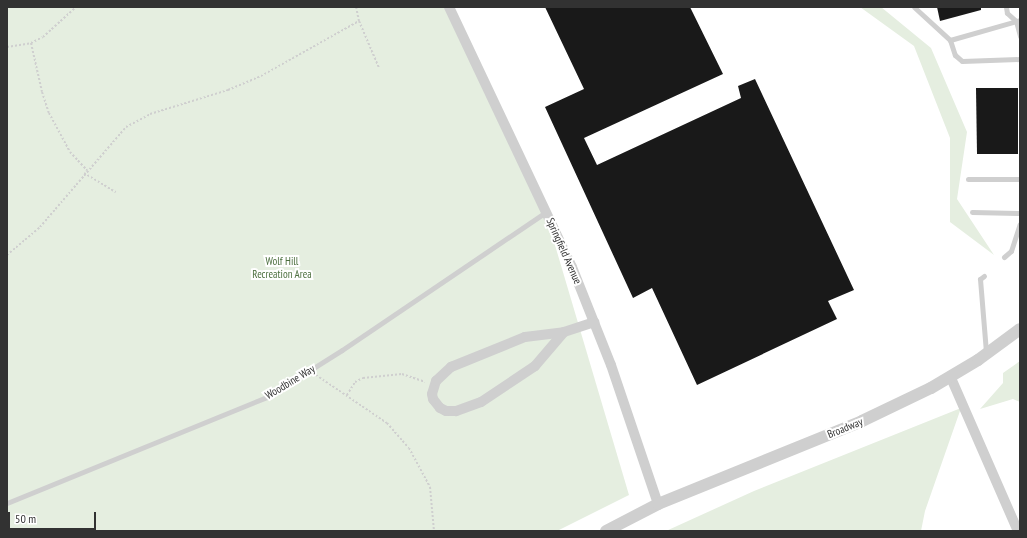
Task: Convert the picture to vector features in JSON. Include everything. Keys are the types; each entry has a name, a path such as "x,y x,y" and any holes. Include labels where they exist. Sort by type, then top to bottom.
{"street":[{"name":"Springfield Avenue","path":"449,7 547,211 594,322 658,504"},
{"path":"564,332 535,366 481,402 456,411 440,408 433,399 434,385 451,367 525,337 564,332 594,322"},
{"name":"Broadway","path":"606,531 658,504 862,421 951,378 1020,329"},
{"path":"951,378 1018,531"}],"lane":[{"path":"914,7 950,40 955,55 962,61 1020,59"},
{"path":"1006,7 1007,13 1018,20"},
{"path":"950,40 1018,20"},
{"path":"1018,20 1020,36"},
{"path":"968,179 1020,179"},
{"name":"Woodbine Way","path":"7,503 244,407 310,371 486,255 547,211"},
{"path":"972,212 1020,213"},
{"path":"1004,257 1011,251 1020,224"},
{"path":"984,276 980,279 986,353"}],"path":[{"path":"7,47 32,43 57,26 76,7"},
{"path":"356,7 359,21 379,68"},
{"path":"7,255 35,232 120,132 140,118 241,85 359,21"},
{"path":"32,43 42,92 52,119 70,152 87,170"},
{"path":"84,173 116,192"},
{"path":"310,371 347,395 387,424 417,460 430,487 434,531"},
{"path":"347,395 355,382 363,378 402,374 434,385"}],"green space":[{"name":"Wolf Hill Recreation Area","path":"7,7 446,7 544,208 629,495 557,531 7,531"},
{"path":"860,7 881,7 931,48 967,132 957,199 994,255 950,222 950,138 914,46"},
{"path":"1020,361 1020,402 1013,399 980,409 1003,383 1003,373"},
{"path":"961,408 925,511 921,531 666,531 754,491"}],"building":[{"path":"545,7 690,7 723,74 584,138 597,165 741,98 738,86 755,79 854,290 828,301 837,319 697,385 652,288 633,298 545,107 584,89"},
{"path":"937,7 981,7 981,10 940,21"},
{"path":"976,88 1018,88 1018,154 977,154"}]}
